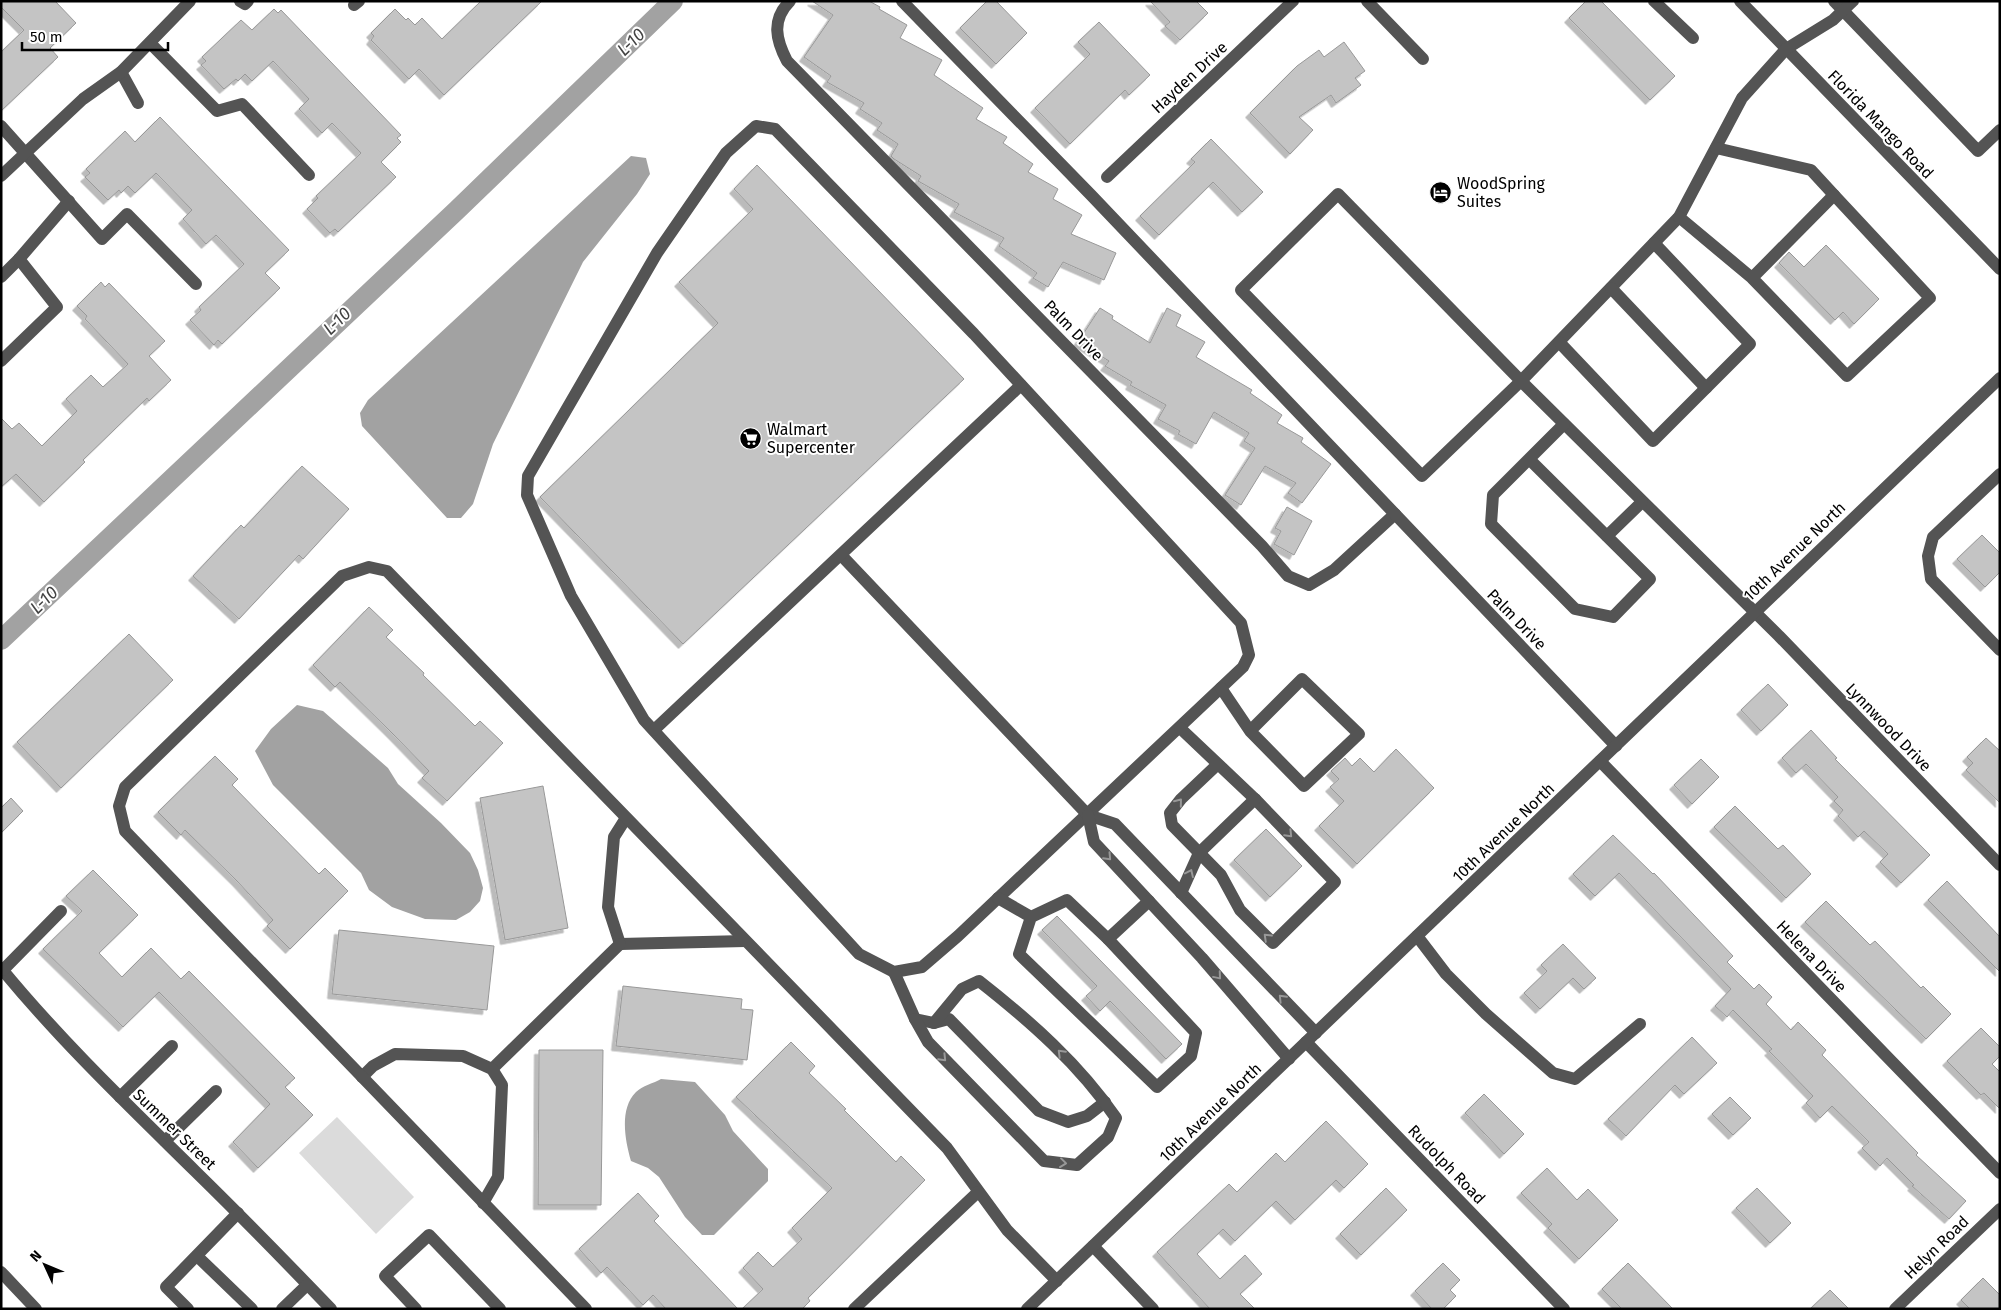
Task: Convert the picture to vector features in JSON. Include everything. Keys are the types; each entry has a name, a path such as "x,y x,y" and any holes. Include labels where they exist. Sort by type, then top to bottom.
{"street":[{"path":"240,1 245,4 248,1"},
{"name":"Palm Drive","path":"790,1 784,7 776,26 778,43 787,61 1262,546 1288,576 1309,585 1334,570 1395,514"},
{"name":"Palm Drive","path":"902,1 1616,746"},
{"name":"Hayden Drive","path":"1107,177 1292,1"},
{"path":"1367,1 1423,59"},
{"name":"Florida Mango Road","path":"1740,1 2000,269"},
{"path":"1838,6 1853,1"},
{"path":"1,176 83,99 121,72 189,2"},
{"path":"1664,4 1693,38"},
{"path":"1521,382 1338,194 1241,290 1422,476 1521,382 1679,217 1742,98 1786,49 1833,20 1838,6"},
{"path":"1838,6 1978,151 2000,130"},
{"path":"150,43 217,112 242,104 309,175"},
{"path":"121,72 138,103"},
{"path":"1,126 26,151 102,239 127,214 196,284"},
{"path":"756,126 774,129 1021,385 1240,622 1249,655 1243,667 1180,728 922,967 894,972 859,954 644,720 571,596 527,495 528,476 657,253 726,153 756,126"},
{"path":"1679,217 1752,278 1847,376 1930,298 1811,170 1716,148"},
{"path":"1752,278 1834,195"},
{"path":"1,277 69,201"},
{"path":"1559,342 1653,441 1750,344 1654,243"},
{"path":"1,362 58,307 19,259"},
{"path":"1611,288 1706,388"},
{"name":"10th Avenue North","path":"1027,1309 2000,378"},
{"name":"Lynnwood Drive","path":"1521,382 1754,612 2000,865"},
{"path":"654,730 1021,385"},
{"path":"1529,459 1650,579 1613,617 1575,609 1491,524 1493,495 1529,459 1564,424"},
{"path":"2000,474 1933,537 1928,556 1931,579 2000,650"},
{"path":"1607,536 1642,502"},
{"path":"841,555 1088,815 1094,842 1202,958 1289,1059"},
{"path":"586,1309 125,831 119,806 125,787 342,576 369,567 387,571 947,1148 1007,1230 1056,1281"},
{"path":"1221,688 1250,731 1304,786 1359,734 1302,679 1250,731"},
{"path":"1180,728 1255,799 1335,882 1273,943 1240,910 1221,875 1172,826 1170,813 1181,799 1218,764"},
{"name":"Helena Drive","path":"1600,761 2000,1173"},
{"path":"1181,893 1199,854 1255,799"},
{"name":"Rudolph Road","path":"1088,815 1115,824 1181,893 1311,1037 1564,1309"},
{"path":"620,944 608,907 614,837 626,818"},
{"path":"998,898 1031,918"},
{"path":"1067,900 1108,939 1196,1033 1191,1056 1157,1087 1019,954 1031,918 1067,900"},
{"path":"1108,939 1149,901"},
{"path":"2,969 61,911"},
{"path":"1418,936 1446,974 1486,1014 1553,1073 1575,1079 1640,1024"},
{"path":"492,1068 620,944 745,941"},
{"name":"Summer Street","path":"2,969 30,1003 120,1098 238,1213 331,1309"},
{"path":"894,972 915,1019 928,1042 1044,1161 1077,1165 1108,1137 1116,1118 1093,1085 1020,1013 979,981 962,989 934,1023"},
{"path":"915,1019 934,1023 949,1019 1039,1111 1068,1122 1087,1116 1105,1102"},
{"path":"120,1098 172,1046"},
{"path":"362,1077 373,1066 395,1054 463,1056 492,1068 502,1085 498,1177 483,1202"},
{"path":"165,1141 216,1091"},
{"path":"854,1309 978,1192"},
{"name":"Helyn Road","path":"1895,1309 2000,1209"},
{"path":"188,1309 166,1287 238,1213"},
{"path":"416,1309 385,1276 429,1235 500,1309"},
{"path":"1093,1246 1153,1309"},
{"path":"197,1256 252,1309"},
{"path":"1,1272 36,1309"},
{"path":"282,1309 307,1284"}],"shaded area":[{"path":"631,156 646,158 650,174 637,194 583,262 493,444 473,504 461,518 447,518 362,426 360,413 368,400"},
{"path":"297,705 323,711 388,768 398,784 441,823 470,853 478,870 483,888 480,901 470,912 456,920 425,919 392,907 369,890 361,873 273,785 255,751 271,729"},
{"path":"661,1079 695,1082 725,1115 733,1131 768,1169 768,1181 714,1235 702,1235 685,1217 659,1177 648,1168 631,1161 625,1134 627,1107 636,1092"},
{"path":"337,1117 414,1197 376,1234 299,1153"}],"building":[{"path":"1,1 55,1 76,23 50,48 58,57 1,111 1,52 24,30 1,7"},
{"path":"481,1 542,1 444,95 419,69 409,79 371,40 374,36 371,33 395,9 406,20 408,18 415,25 422,18 442,39"},
{"path":"812,1 869,1 907,25 900,38 942,60 934,75 983,108 976,119 1007,137 1003,143 1033,164 1028,172 1058,189 1053,199 1082,215 1071,234 1116,253 1104,280 1063,262 1048,287 1033,278 1037,273 999,246 1004,238 954,212 959,204 918,181 921,176 894,159 891,156 898,144 877,130 882,123 860,109 864,103 827,82 831,76 804,57 833,15"},
{"path":"987,1 996,1 1027,33 996,64 960,28"},
{"path":"1150,1 1196,1 1208,13 1180,40 1165,26 1170,22"},
{"path":"1586,1 1601,1 1675,76 1650,100 1569,18"},
{"path":"274,9 278,13 281,10 401,135 397,138 401,142 381,162 396,177 338,232 335,229 330,233 307,209 318,198 316,196 361,153 332,123 322,133 299,109 309,99 273,61 252,81 245,74 238,81 236,79 224,89 201,65 206,61 202,57 241,20 252,30"},
{"path":"1099,22 1150,75 1129,95 1125,90 1070,144 1035,108 1090,54 1078,42"},
{"path":"1344,42 1365,71 1355,78 1361,85 1336,103 1331,95 1299,117 1313,130 1290,154 1250,113 1297,66 1319,50 1324,57"},
{"path":"160,117 289,250 265,273 280,288 222,344 218,340 214,345 190,320 201,310 199,307 244,264 216,235 206,244 183,219 192,210 156,173 135,193 128,186 121,193 119,190 108,200 85,177 90,173 86,169 125,131 135,142"},
{"path":"1211,139 1263,192 1242,212 1213,182 1159,235 1140,216 1195,162 1191,159"},
{"name":"Walmart Supercenter","path":"757,165 964,379 683,644 540,497 718,323 679,282 753,209 734,189"},
{"path":"1826,245 1879,299 1854,324 1843,312 1835,320 1779,263 1789,252 1804,267"},
{"path":"101,282 105,287 109,283 165,341 149,356 171,380 149,401 147,398 83,460 85,462 44,502 16,474 1,487 1,418 12,429 19,423 42,446 77,411 66,399 91,375 103,387 128,364 85,319 87,316 77,306"},
{"path":"1100,308 1113,316 1112,319 1150,343 1167,308 1181,315 1176,326 1205,342 1196,357 1252,390 1250,393 1282,415 1277,423 1303,438 1301,442 1331,464 1302,503 1288,493 1296,483 1265,466 1241,505 1225,495 1255,448 1244,441 1249,433 1214,412 1196,444 1178,434 1180,431 1158,419 1166,405 1130,385 1132,382 1105,366 1109,361 1078,342"},
{"path":"302,466 349,509 303,559 299,555 239,619 193,576 241,525 244,528"},
{"path":"1287,507 1312,521 1294,555 1274,544 1281,531 1275,528"},
{"path":"1982,535 2000,553 2000,572 1985,587 1957,559"},
{"path":"369,607 393,630 386,637 424,673 423,675 475,726 480,721 503,743 447,801 422,778 429,771 392,733 340,682 335,687 313,665"},
{"path":"129,634 173,680 61,788 17,742"},
{"path":"1768,684 1788,705 1761,731 1741,710"},
{"path":"1811,730 1837,758 1835,759 1930,855 1901,883 1880,862 1888,854 1864,831 1858,837 1838,816 1843,810 1834,801 1838,797 1806,764 1796,773 1782,758"},
{"path":"1986,738 2000,751 2000,803 1966,770 1973,763 1967,757"},
{"path":"1396,749 1434,788 1357,864 1319,826 1344,801 1330,787 1339,779 1331,771 1345,758 1352,766 1360,758 1374,772"},
{"path":"215,756 238,779 232,785 319,874 325,868 348,891 290,949 267,926 273,920 237,881 185,830 181,835 158,812"},
{"path":"1701,759 1719,777 1692,804 1674,785"},
{"path":"543,786 568,928 505,940 480,798"},
{"path":"11,798 23,811 1,833 1,808"},
{"path":"1735,806 1778,849 1783,845 1811,874 1786,898 1714,827"},
{"path":"1266,829 1302,866 1270,897 1234,860"},
{"path":"1613,835 1654,873 1733,956 1727,962 1754,989 1759,984 1772,997 1766,1004 1791,1030 1798,1022 1826,1050 1822,1055 1918,1153 1916,1155 1966,1201 1949,1219 1912,1186 1914,1185 1887,1158 1880,1166 1862,1148 1869,1142 1832,1106 1820,1118 1806,1103 1813,1096 1769,1051 1772,1049 1733,1010 1727,1017 1715,1006 1731,989 1619,873 1595,896 1573,874"},
{"path":"93,870 138,915 99,953 122,977 151,948 181,979 189,971 295,1078 285,1087 313,1115 258,1168 233,1142 270,1104 159,992 123,1027 43,949 82,911 66,896"},
{"path":"1947,881 2000,937 2000,972 1928,900"},
{"path":"1826,901 1870,945 1875,941 1921,988 1923,986 1951,1014 1926,1039 1805,922"},
{"path":"1057,916 1182,1044 1166,1059 1110,1001 1100,1011 1086,996 1097,986 1042,930"},
{"path":"339,930 494,946 487,1010 332,994"},
{"path":"1563,944 1596,978 1584,989 1573,978 1540,1009 1524,993 1547,971 1541,965"},
{"path":"623,986 742,999 741,1009 753,1010 747,1060 616,1046"},
{"path":"1981,1028 2000,1047 2000,1056 1992,1064 2000,1072 2000,1109 1984,1093 1981,1095 1947,1061"},
{"path":"1692,1037 1717,1063 1684,1094 1675,1085 1626,1136 1608,1119"},
{"path":"791,1042 815,1066 809,1073 846,1109 844,1110 896,1162 901,1156 925,1180 808,1298 810,1301 802,1309 742,1309 763,1289 743,1268 758,1252 773,1267 802,1239 792,1228 832,1188 736,1097"},
{"path":"539,1050 603,1050 601,1205 538,1205"},
{"path":"1484,1094 1524,1134 1504,1154 1465,1113"},
{"path":"1730,1097 1751,1118 1733,1135 1712,1114"},
{"path":"1326,1121 1368,1164 1344,1188 1336,1180 1295,1220 1276,1201 1235,1241 1223,1229 1197,1254 1220,1279 1245,1255 1262,1274 1240,1294 1255,1309 1210,1309 1157,1252 1229,1184 1237,1192 1276,1153 1285,1162"},
{"path":"1547,1168 1577,1200 1588,1189 1618,1220 1579,1259 1548,1228 1552,1224 1521,1193"},
{"path":"1386,1188 1407,1210 1361,1255 1340,1234"},
{"path":"1757,1188 1791,1223 1770,1243 1736,1208"},
{"path":"638,1193 659,1216 654,1221 738,1309 666,1309 653,1295 643,1305 607,1267 601,1273 579,1249"},
{"path":"1443,1263 1460,1280 1450,1290 1456,1296 1443,1309 1432,1309 1415,1291"},
{"path":"1628,1263 1673,1309 1622,1309 1602,1289"},
{"path":"1983,1278 2000,1295 2000,1309 1970,1309 1961,1300"},
{"path":"1830,1290 1849,1309 1810,1309"}],"waterway":[{"name":"L-10","path":"1,640 457,210 673,1"}],"place":[{"name":"WoodSpring Suites","path":"1441,192"},
{"name":"Walmart Supercenter","path":"751,438"}]}
